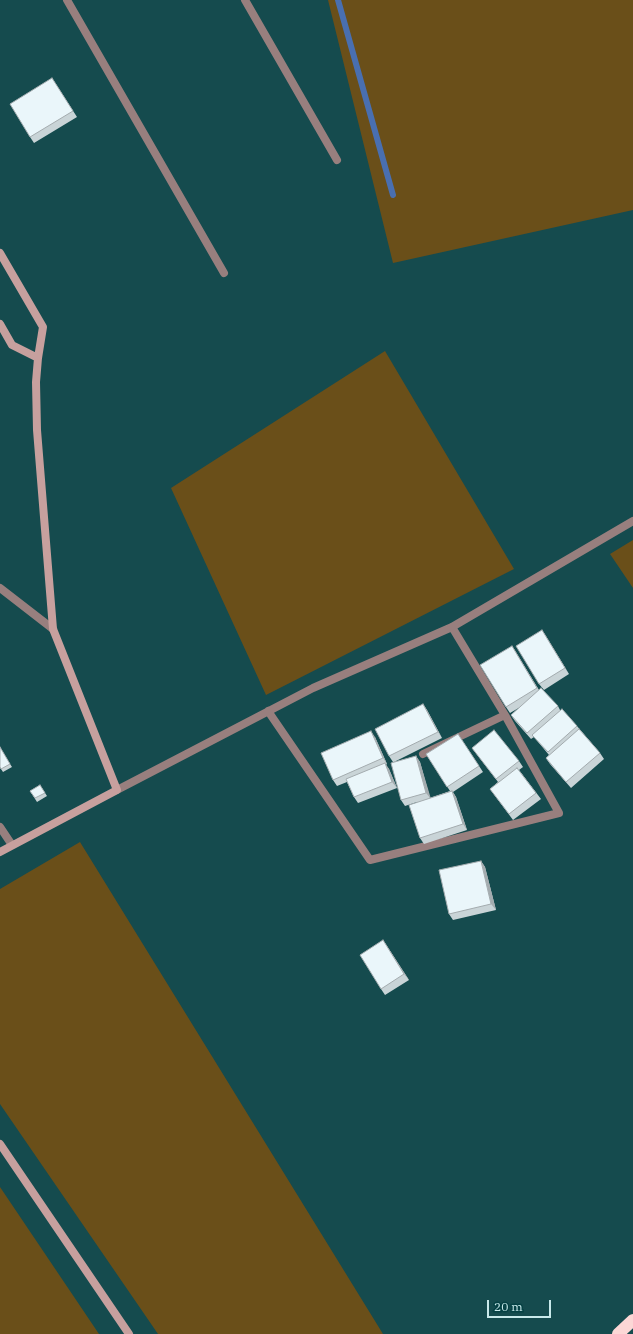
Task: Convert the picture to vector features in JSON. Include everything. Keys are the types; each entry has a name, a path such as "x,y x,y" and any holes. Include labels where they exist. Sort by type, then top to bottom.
{"highway":[{"path":"618,1334 633,1320"}],"street":[{"path":"67,0 224,273"},
{"path":"245,0 337,160"},
{"path":"0,253 43,327 36,382 38,430 53,629 118,790"},
{"path":"0,324 12,345 38,358"},
{"path":"0,852 313,688 452,627 633,522"},
{"path":"0,588 53,629"},
{"path":"268,711 370,860 559,813 505,715 452,627"},
{"path":"423,754 505,715"},
{"path":"0,827 12,845"},
{"path":"0,1144 129,1334"}],"shaded area":[{"path":"328,0 633,0 633,210 393,263"},
{"path":"385,351 514,569 266,695 171,488"},
{"path":"633,540 633,588 610,554"},
{"path":"80,842 383,1334 158,1334 0,1104 0,889"},
{"path":"0,1187 99,1334 0,1334"}],"building":[{"path":"52,78 73,111 30,137 10,104"},
{"path":"542,630 565,668 539,684 516,646"},
{"path":"512,646 537,688 506,707 480,665"},
{"path":"541,688 558,706 527,733 511,715"},
{"path":"423,704 438,732 389,756 375,729"},
{"path":"562,709 577,726 548,752 532,735"},
{"path":"579,729 600,753 566,782 546,758"},
{"path":"494,730 519,761 496,779 472,748"},
{"path":"371,731 383,758 333,780 321,753"},
{"path":"458,734 479,766 447,787 426,754"},
{"path":"0,747 10,764 1,769 0,767"},
{"path":"416,756 426,793 401,800 391,763"},
{"path":"385,763 392,782 354,797 346,779"},
{"path":"517,768 536,793 509,814 490,789"},
{"path":"40,785 45,793 35,798 30,791"},
{"path":"452,791 463,824 420,838 409,805"},
{"path":"481,861 491,904 449,914 439,870"},
{"path":"383,940 404,974 381,989 360,955"}],"waterway":[{"path":"338,0 393,195"}]}
